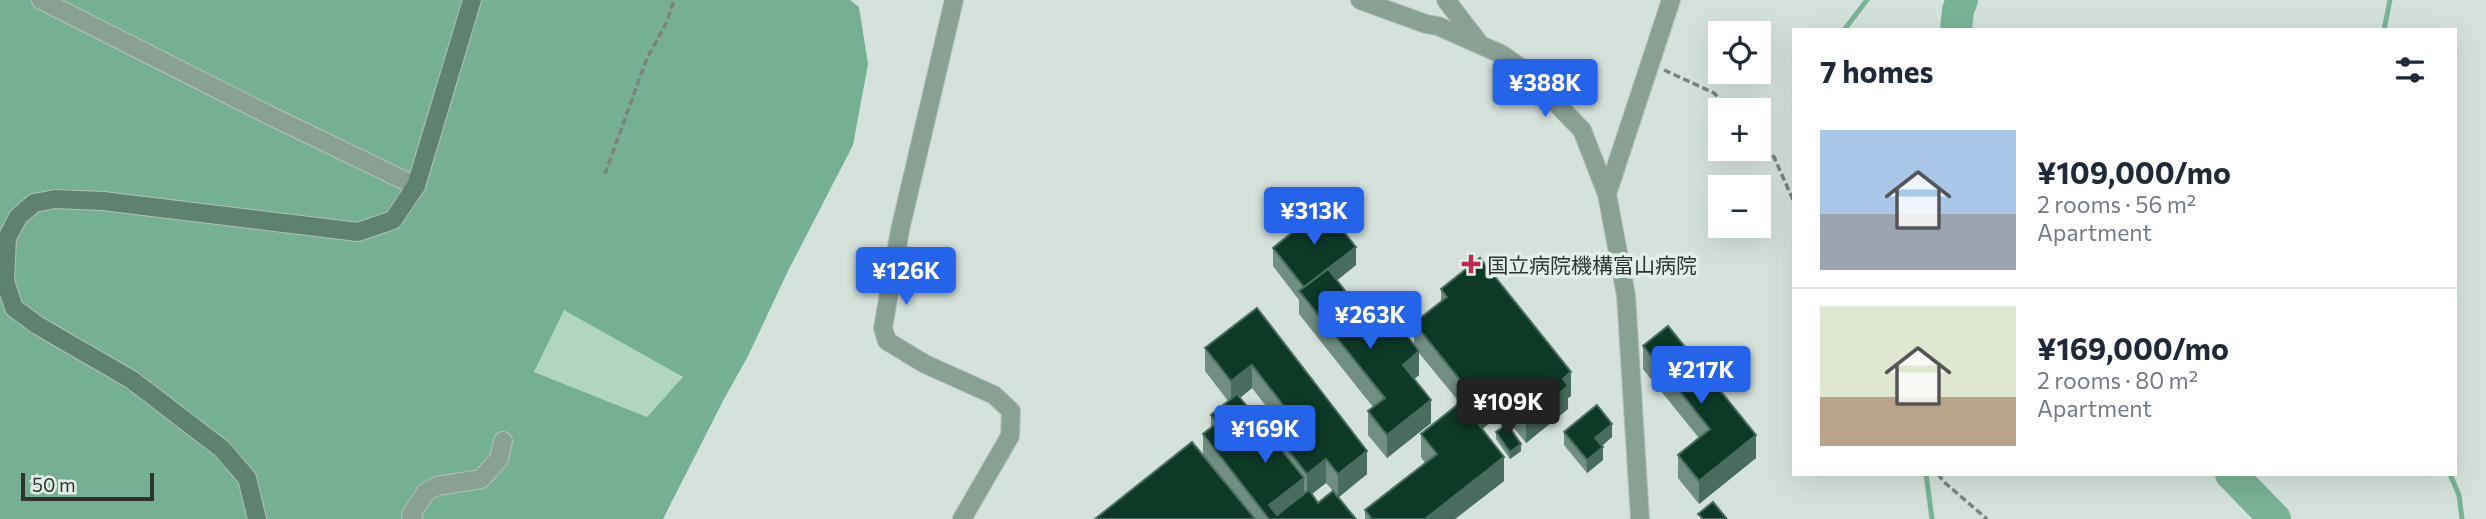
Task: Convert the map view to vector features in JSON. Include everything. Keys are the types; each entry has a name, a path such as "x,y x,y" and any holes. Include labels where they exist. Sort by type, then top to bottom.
{"street":[{"path":"41,0 416,186"},
{"path":"257,519 247,478 222,449 132,380 37,325 14,308 5,281 7,238 19,217 34,203 55,199 103,201 358,232 393,220 416,186 472,0"},
{"path":"954,0 900,230 883,328 887,341 925,364 994,395 1011,411 1010,436 962,519"},
{"path":"1360,0 1438,26 1503,55 1525,71 1582,130 1607,194 1626,295 1640,519"},
{"path":"1446,0 1479,43"},
{"path":"1607,194 1671,0"},
{"path":"413,519 411,515 426,492 437,486 481,479 499,459 503,441"}],"path":[{"path":"605,174 648,58 667,22 674,0"},
{"path":"1649,64 1714,93 1719,98"},
{"path":"1771,153 1792,198"},
{"path":"1940,476 1987,519"}],"green space":[{"path":"0,0 850,0 859,7 868,64 853,145 663,519 0,519","holes":["564,310 683,377 647,417 534,372"]},
{"path":"563,309 684,377 647,417 534,372"}],"building":[{"path":"1324,207 1356,247 1304,287 1273,248"},
{"path":"1480,258 1571,372 1563,379 1568,386 1526,420 1502,390 1481,406 1414,323 1447,297 1441,289"},
{"path":"1328,269 1381,336 1397,323 1419,351 1403,365 1431,400 1387,435 1368,411 1385,398 1299,291"},
{"path":"1257,308 1367,451 1338,474 1326,459 1307,474 1278,438 1297,423 1252,365 1231,381 1205,348"},
{"path":"1668,326 1756,435 1699,481 1678,455 1710,429 1643,346"},
{"path":"1237,394 1304,478 1269,505 1277,515 1309,490 1318,503 1333,491 1356,519 1269,519 1203,434 1217,423 1211,415"},
{"path":"1461,402 1504,457 1425,519 1372,519 1365,510 1437,454 1421,434"},
{"path":"1597,405 1612,424 1595,438 1603,447 1587,460 1564,432"},
{"path":"1507,424 1521,444 1510,452 1496,432"},
{"path":"1192,442 1255,519 1095,519"},
{"path":"1713,502 1727,519 1703,519 1698,514"}],"waterway":[{"path":"1846,28 1867,0"},
{"path":"1956,28 1962,0"},
{"path":"2384,28 2390,0"},
{"path":"1926,476 1932,519"},
{"path":"2233,476 2275,519"},
{"path":"2451,476 2459,495 2462,519"}],"place":[{"name":"国立病院機構富山病院","path":"1471,264"}]}
